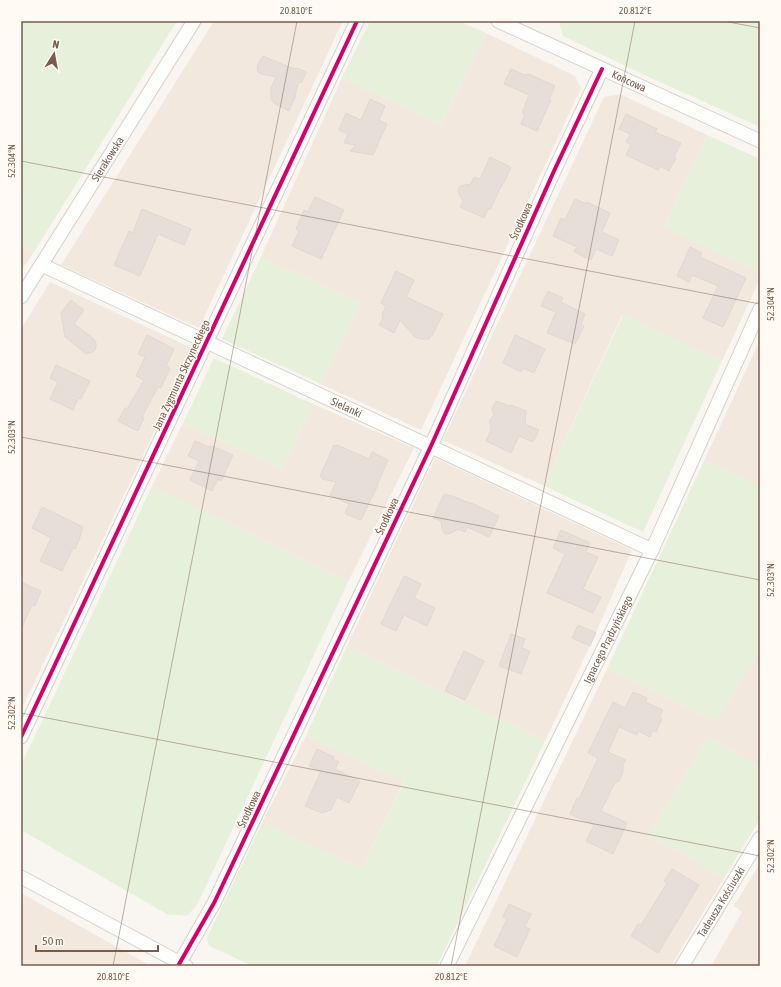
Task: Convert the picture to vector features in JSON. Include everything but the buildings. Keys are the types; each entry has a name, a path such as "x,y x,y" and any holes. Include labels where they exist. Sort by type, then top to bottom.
{"street":[{"name":"Sierakowska","path":"21,297 194,21"},
{"name":"Jana Zygmunta Skrzyneckiego","path":"21,737 357,21"},
{"name":"Końcowa","path":"498,21 760,141"},
{"name":"Środkowa","path":"181,965 214,903 431,446 550,179 602,69"},
{"name":"Sielanki","path":"42,264 652,550"},
{"name":"Ignacego Prądzyńskiego","path":"447,966 652,550 760,309"},
{"name":"Tadeusza Kościuszki","path":"682,966 760,838"},
{"path":"21,877 181,965"}],"shaded area":[{"path":"214,21 343,21 199,328 61,265"},
{"path":"486,33 575,76 581,88 421,430 321,384 361,303 261,257 342,78 441,125"},
{"path":"620,94 707,135 664,227 760,272 760,279 722,361 622,315 544,486 443,440 604,97"},
{"path":"21,246 34,252 21,271"},
{"path":"50,282 194,349 21,710 21,329"},
{"path":"760,340 760,486 704,461"},
{"path":"313,404 414,448 348,582 152,486 183,423 281,469"},
{"path":"435,458 632,550 590,646 545,741 347,646"},
{"path":"760,649 760,767 708,737 649,835 724,878 671,966 465,966 607,669 717,721"},
{"path":"306,736 404,781 362,869 262,823"},
{"path":"760,863 760,966 711,966 742,912 734,906"},
{"path":"21,893 149,965 149,966 21,966"}],"green space":[{"path":"21,21 177,21 34,252 21,246"},
{"path":"370,21 459,21 486,33 441,125 342,78"},
{"path":"559,21 760,21 760,127 640,73 563,36"},
{"path":"707,135 760,159 760,272 664,227"},
{"path":"261,257 361,303 321,384 222,339"},
{"path":"623,315 722,361 643,532 544,486"},
{"path":"214,358 313,404 281,469 183,423"},
{"path":"704,461 760,486 760,649 717,721 607,669"},
{"path":"152,486 348,582 197,905 187,916 167,914 21,830 21,764"},
{"path":"347,646 545,741 437,966 253,966 209,946 207,938 262,823 362,869 404,782 306,736"},
{"path":"708,737 760,767 760,819 724,878 649,835"}],"cycle path":[{"path":"21,737 357,21"},
{"path":"178,966 214,903 431,446 554,171 602,69"}]}
